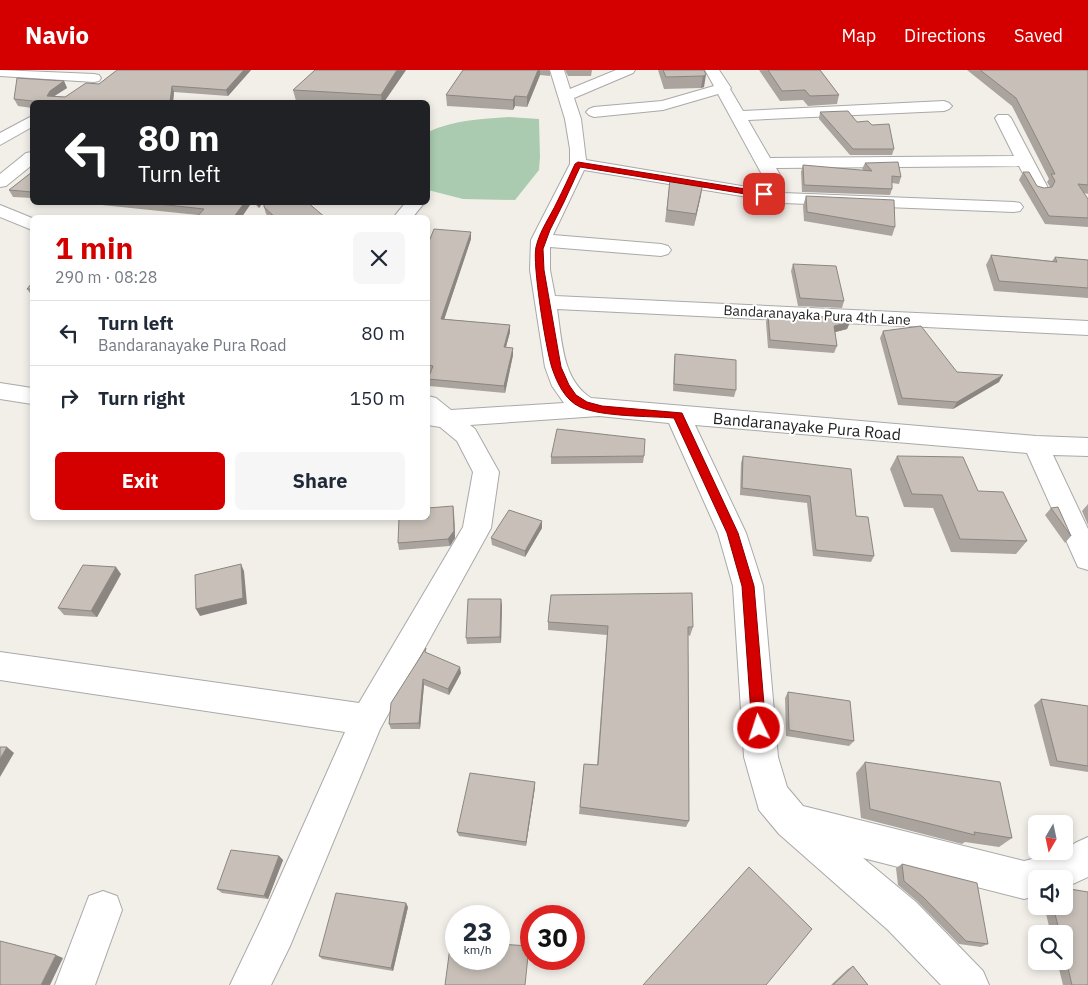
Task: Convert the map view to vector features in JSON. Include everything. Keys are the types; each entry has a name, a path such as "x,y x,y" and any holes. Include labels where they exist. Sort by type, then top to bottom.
{"street":[{"path":"71,93 109,70"},
{"name":"Bandaranayake Pura Road","path":"557,70 573,119 578,150 578,164 541,240 540,270 556,367 564,386 573,398 584,405 602,409 1036,445 1088,447"},
{"path":"564,96 628,70"},
{"path":"712,70 766,163 783,198"},
{"path":"0,72 94,78"},
{"path":"594,112 663,104 724,88"},
{"path":"739,116 944,106"},
{"path":"1003,118 1040,190"},
{"path":"0,140 30,122"},
{"path":"0,182 30,159"},
{"path":"766,163 1025,161"},
{"path":"578,164 783,198 1014,207"},
{"path":"405,215 413,205"},
{"path":"0,210 30,224"},
{"path":"541,240 661,250"},
{"name":"Bandaranayaka Pura 4th Lane","path":"546,302 1088,328"},
{"path":"0,391 30,396"},
{"path":"433,414 602,409"},
{"path":"250,985 276,932 367,720 477,528 486,472 466,435 433,414"},
{"path":"678,415 732,533 748,586 761,757 772,797 792,821 902,916 969,985"},
{"path":"1036,445 1088,559"},
{"path":"0,666 367,720"},
{"path":"792,821 1024,880 1060,871 1078,864 1088,856"},
{"path":"75,985 102,910"}],"green space":[{"path":"509,117 539,119 539,170 515,200 463,199 430,191 430,131 447,125 478,119"}],"building":[{"path":"117,70 244,70 226,90 172,86 170,100 30,101 14,99 17,78 64,81 50,91 47,96 65,97 86,83 99,84"},
{"path":"315,70 397,70 381,95 293,90"},
{"path":"463,70 538,70 527,97 515,96 513,100 446,95"},
{"path":"663,70 704,70 706,75 666,77"},
{"path":"768,70 820,70 839,95 810,96 805,90 782,91"},
{"path":"980,70 1088,70 1088,185 1078,184 1088,199 1088,218 1049,216 1023,172 1029,172 1037,186 1044,188 1052,187 1055,181 1051,174 1055,174 1016,98"},
{"path":"848,111 857,122 868,121 872,125 889,124 894,149 853,149 820,112"},
{"path":"898,162 901,177 892,176 892,189 804,185 803,165 872,171 865,163"},
{"path":"30,174 30,192 9,190"},
{"path":"670,179 703,183 696,214 667,210"},
{"path":"806,196 894,200 895,227 807,212"},
{"path":"167,205 243,205 235,215 199,215 204,209"},
{"path":"264,205 311,205 322,215 273,215"},
{"path":"434,229 471,232 441,319 510,325 504,347 513,348 504,386 430,379 433,366 430,365 430,239"},
{"path":"991,255 1057,262 1055,257 1088,260 1088,288 999,281"},
{"path":"793,264 836,266 844,301 800,298"},
{"path":"768,315 803,318 803,316 849,318 850,322 834,326 837,346 770,340"},
{"path":"921,326 957,372 1003,375 957,402 902,398 883,331"},
{"path":"675,354 736,360 736,390 674,384"},
{"path":"557,429 645,439 644,456 551,457"},
{"path":"743,456 851,469 856,516 868,517 874,556 816,550 810,496 742,488"},
{"path":"897,456 963,457 978,491 1003,492 1027,541 960,539 942,495 912,494"},
{"path":"453,506 454,531 448,539 398,543 399,520 430,520 430,508"},
{"path":"1058,507 1071,536 1051,508"},
{"path":"509,510 542,521 525,551 491,538"},
{"path":"241,564 243,598 196,609 195,575"},
{"path":"83,565 116,567 91,611 58,608"},
{"path":"692,593 693,627 688,627 689,821 580,807 584,764 598,765 608,626 548,622 551,595"},
{"path":"468,599 501,599 500,637 466,638"},
{"path":"426,648 425,652 460,667 448,689 423,679 419,723 389,724 391,703"},
{"path":"788,692 850,701 854,741 789,730"},
{"path":"1041,699 1088,706 1088,766 1057,761"},
{"path":"0,747 7,747 0,759"},
{"path":"865,762 1000,782 1012,838 974,832 975,835 870,809"},
{"path":"470,773 535,782 526,842 457,832"},
{"path":"231,850 279,856 264,896 217,889"},
{"path":"902,864 977,883 988,944 966,941 923,897 904,881"},
{"path":"749,867 812,929 766,985 643,985"},
{"path":"1073,890 1088,892 1088,985 1072,985 1068,970 1073,970 1073,925 1058,925 1055,915 1073,915"},
{"path":"336,893 406,903 391,968 319,956"},
{"path":"0,941 56,955 41,985 0,985"},
{"path":"510,945 520,945 520,970 527,970 525,985 445,985 447,970 510,970"},
{"path":"853,966 868,985 833,985"}],"route":[{"path":"759,728 748,586 732,533 678,415 602,409 584,405 573,398 564,386 556,367 551,344 540,270 540,249 541,240 578,164 764,194"}]}
